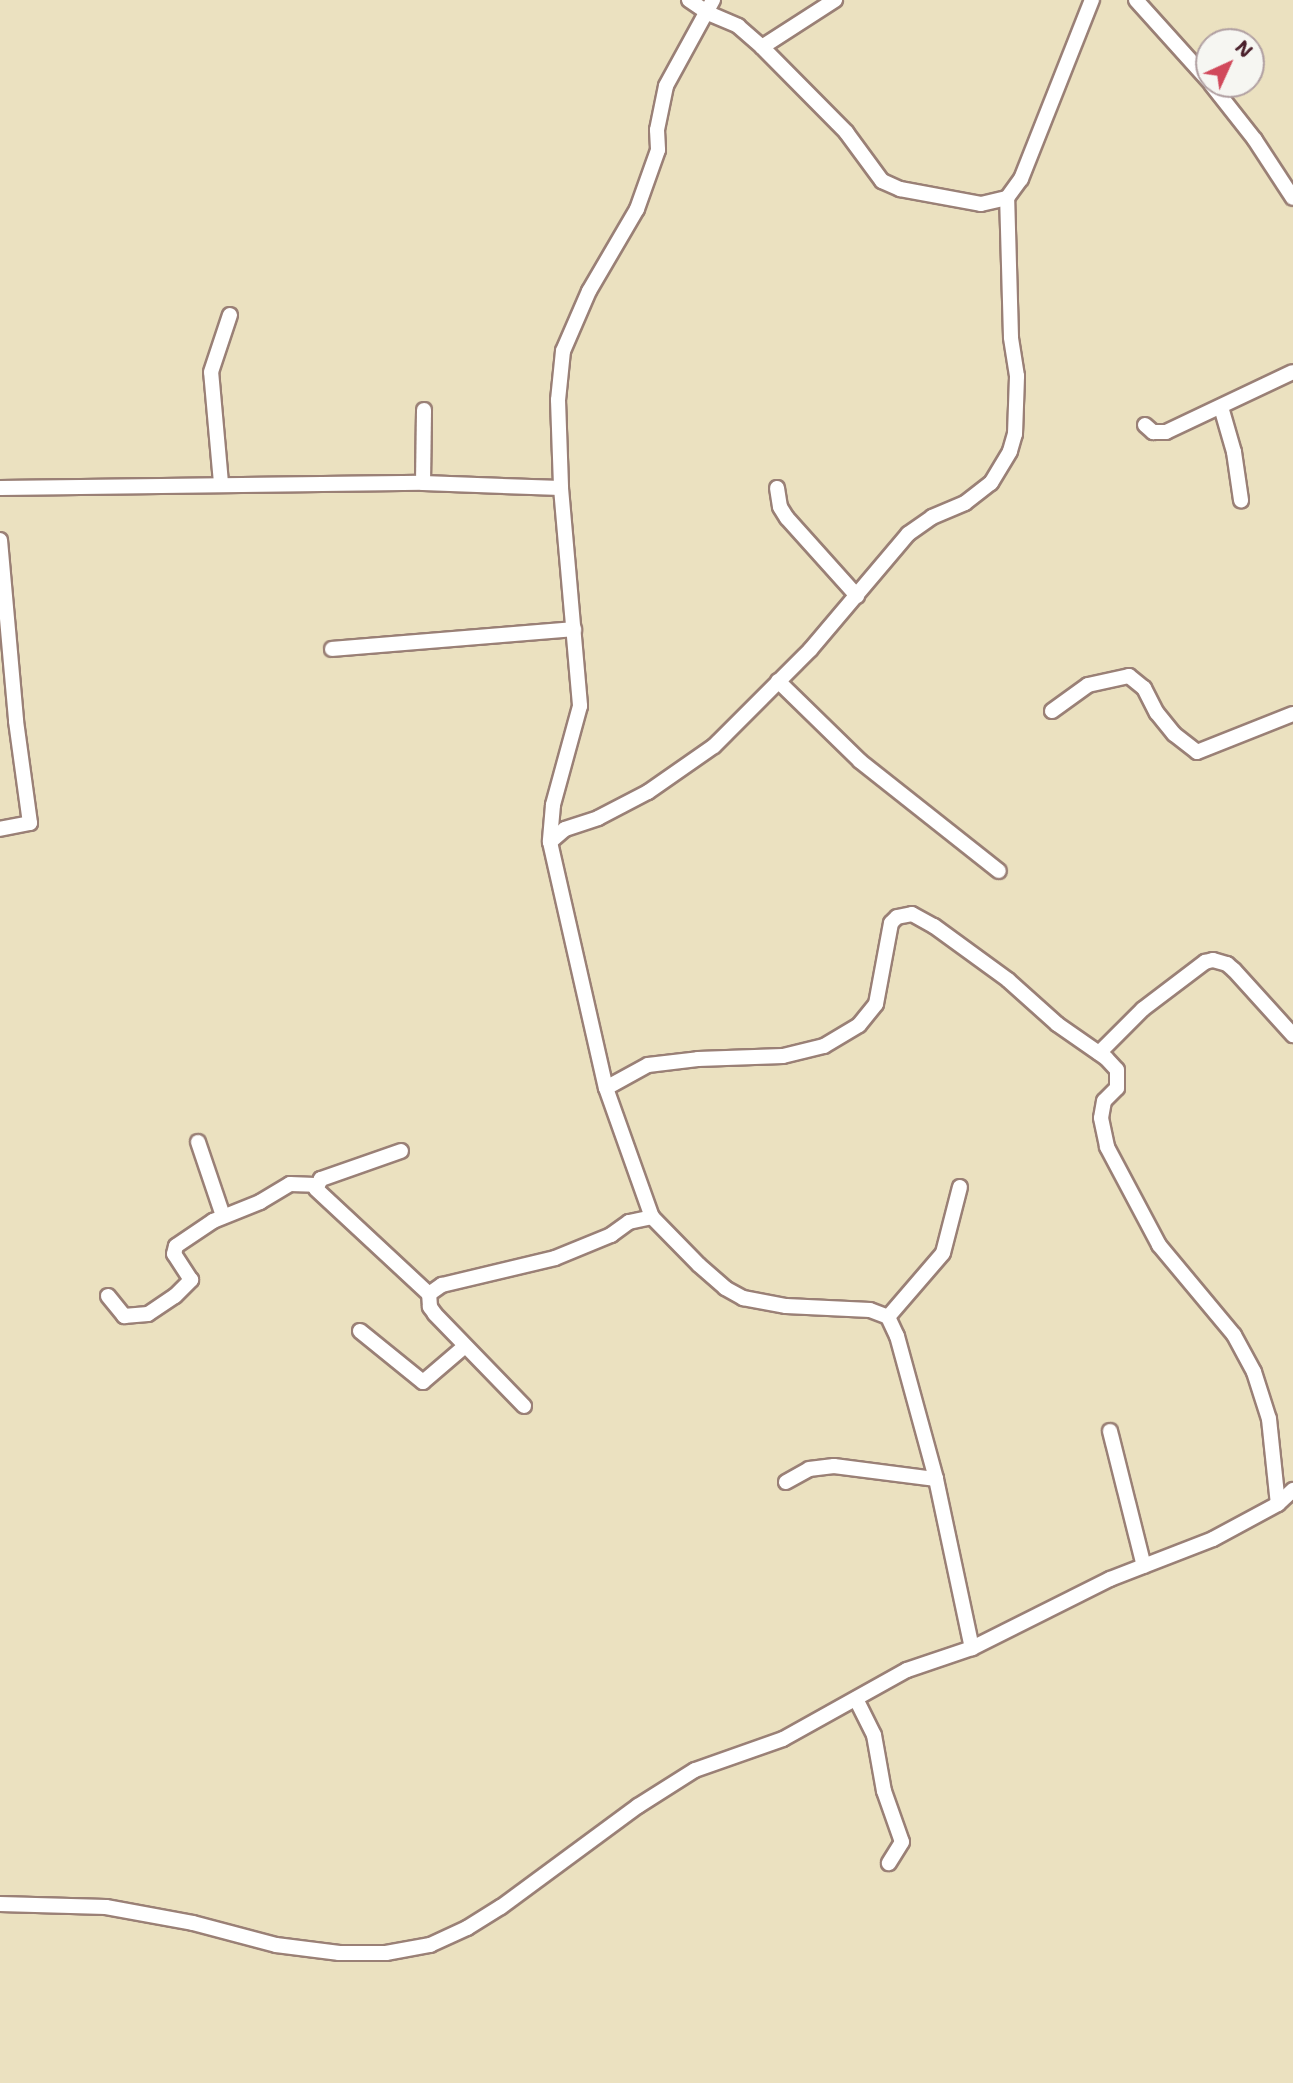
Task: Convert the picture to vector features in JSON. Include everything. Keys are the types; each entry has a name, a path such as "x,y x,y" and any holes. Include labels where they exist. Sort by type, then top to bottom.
{"street":[{"path":"689,0 710,6 762,47 846,132 873,171 888,185 975,204 1007,198"},
{"path":"762,47 835,0"},
{"path":"550,842 565,829 598,818 670,778 714,746 754,709 810,650 908,534 932,517 965,503 991,483 1010,451 1015,434 1017,376 1011,337 1007,198 1021,179 1092,0"},
{"path":"1136,0 1195,66"},
{"path":"710,6 666,86 657,130 658,150 637,209 589,291 563,351 558,400 561,488 580,706 553,805 550,842 606,1088 652,1217 699,1265 725,1288 743,1298 786,1306 870,1310 888,1317 897,1336 936,1479 972,1648"},
{"path":"1222,98 1255,140 1293,198"},
{"path":"221,483 211,372 230,315"},
{"path":"1145,425 1153,432 1161,433 1293,372"},
{"path":"1222,407 1234,452 1241,500"},
{"path":"423,483 424,410"},
{"path":"0,488 221,483 423,483 561,488"},
{"path":"777,488 780,507 787,518 857,596"},
{"path":"0,540 16,720 30,823 0,829"},
{"path":"332,649 574,629"},
{"path":"1052,711 1088,685 1129,676 1144,688 1157,713 1174,734 1192,751 1201,752 1293,714"},
{"path":"778,681 860,761 999,871"},
{"path":"606,1088 648,1065 698,1059 808,1053 841,1038 859,1025 876,1004 891,923 905,914 912,914 934,926 1007,980 1057,1024 1099,1053 1117,1070 1117,1088 1104,1101 1101,1118 1107,1147 1159,1245 1234,1335 1254,1372 1269,1419 1278,1504"},
{"path":"1099,1053 1143,1009 1205,962 1213,960 1227,964 1234,970 1293,1035"},
{"path":"198,1142 223,1216"},
{"path":"108,1296 121,1313 131,1318 148,1314 175,1296 191,1278 176,1258 174,1249 223,1216 261,1202 290,1184 315,1185 321,1179 401,1151"},
{"path":"315,1185 317,1192 429,1294 430,1307 435,1314 524,1406"},
{"path":"888,1317 943,1253 960,1187"},
{"path":"429,1294 442,1285 546,1262 601,1239 629,1222 652,1217"},
{"path":"360,1331 423,1382 465,1346"},
{"path":"1110,1431 1144,1566"},
{"path":"786,1482 809,1469 834,1466 936,1479"},
{"path":"0,1903 106,1907 192,1923 276,1945 339,1953 386,1953 430,1945 501,1908 670,1783 695,1770 808,1727 907,1670 972,1648 1110,1579 1213,1539 1278,1504 1293,1490"},
{"path":"856,1699 874,1735 884,1791 902,1842 889,1863"}]}
